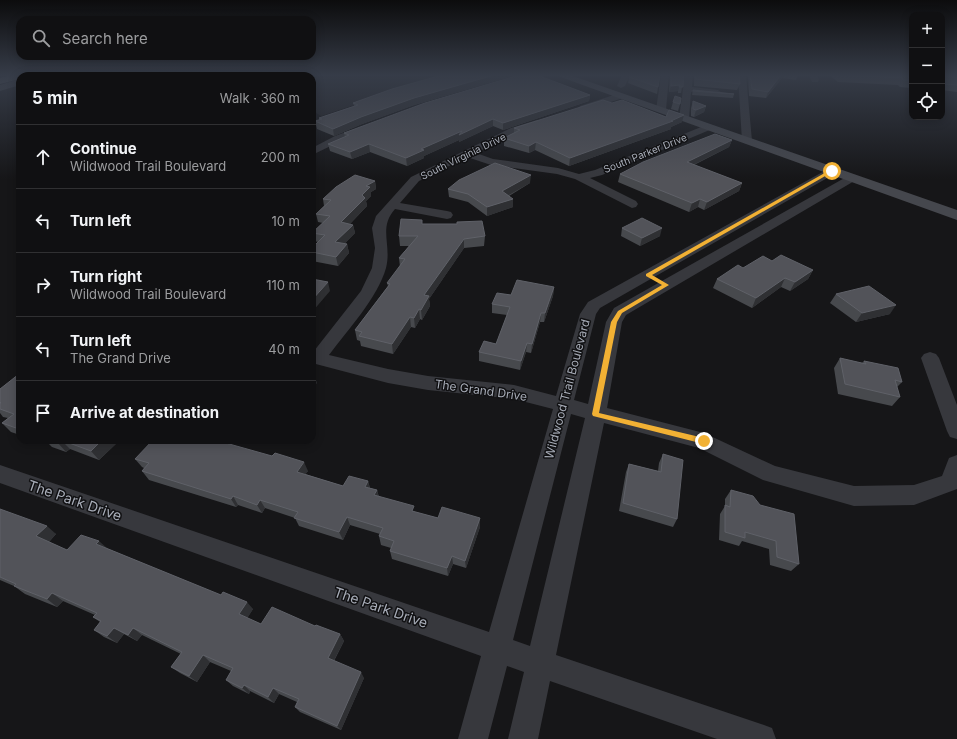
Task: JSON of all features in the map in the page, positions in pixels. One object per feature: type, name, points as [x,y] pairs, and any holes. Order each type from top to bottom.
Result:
[{"type":"main road","points":[[661,110],[957,215]]},
{"type":"street","points":[[684,118],[685,109]]},
{"type":"street","points":[[740,109],[747,141]]},
{"type":"street","name":"South Virginia Drive","points":[[316,357],[368,292],[379,268],[382,248],[379,228],[382,216],[415,179],[514,130],[552,118]]},
{"type":"street","points":[[316,150],[339,138],[374,124]]},
{"type":"street","name":"South Parker Drive","points":[[579,177],[598,172],[709,127]]},
{"type":"street","points":[[466,153],[491,162],[558,171],[579,177],[632,204]]},
{"type":"street","name":"Wildwood Trail Boulevard","points":[[473,739],[562,405],[588,314],[594,306],[832,171]]},
{"type":"street","points":[[523,739],[596,414],[614,322],[620,312],[852,178]]},
{"type":"street","points":[[391,205],[447,215]]},
{"type":"street","points":[[750,217],[770,226]]},
{"type":"street","points":[[648,275],[666,285]]},
{"type":"street","name":"The Grand Drive","points":[[316,358],[388,376],[428,383],[514,392],[704,441],[771,474],[854,496],[914,495],[951,482],[957,464]]},
{"type":"street","points":[[930,358],[957,431]]},
{"type":"street","name":"The Park Drive","points":[[0,474],[761,739]]},
{"type":"shaded area","points":[[316,109],[341,109],[321,116],[316,113]]},
{"type":"building","points":[[345,109],[382,109],[333,129],[316,121],[322,119],[319,118]]},
{"type":"building","points":[[407,109],[545,109],[503,123],[493,119],[459,135],[462,131],[421,149],[424,150],[406,158],[369,144],[350,152],[328,144],[349,135],[344,133]]},
{"type":"building","points":[[573,109],[647,109],[666,117],[669,110],[684,115],[671,121],[673,121],[570,158],[536,142],[529,146],[504,138],[520,130],[514,128]]},
{"type":"building","points":[[715,134],[732,140],[687,162],[742,183],[707,202],[700,199],[692,203],[620,174],[643,162]]},
{"type":"building","points":[[495,163],[531,175],[502,191],[513,199],[487,207],[468,194],[448,189],[459,180]]},
{"type":"building","points":[[355,175],[375,181],[366,186],[370,187],[362,195],[365,198],[341,222],[353,225],[335,242],[347,244],[336,257],[316,253],[316,244],[325,235],[316,234],[316,229],[330,216],[316,214],[331,200],[323,199],[336,187]]},
{"type":"building","points":[[642,218],[662,228],[642,238],[622,228]]},
{"type":"building","points":[[401,219],[422,220],[422,224],[457,224],[457,222],[482,221],[485,236],[464,239],[424,295],[429,296],[421,310],[419,309],[414,318],[410,317],[392,344],[359,336],[362,332],[355,330],[390,284],[387,283],[405,259],[399,258],[418,236],[399,236]]},
{"type":"building","points":[[781,255],[813,270],[795,282],[785,278],[756,298],[717,279],[738,265],[743,268],[763,256],[772,261]]},
{"type":"building","points":[[316,280],[328,282],[316,296]]},
{"type":"building","points":[[517,280],[554,287],[545,313],[541,313],[532,344],[527,343],[521,361],[479,352],[484,341],[496,344],[510,307],[492,304],[497,293],[511,295]]},
{"type":"building","points":[[869,286],[896,305],[862,313],[836,294]]},
{"type":"building","points":[[840,358],[866,364],[864,361],[898,368],[902,382],[895,380],[900,397],[845,384]]},
{"type":"building","points":[[16,376],[16,428],[2,423],[14,414],[0,409],[0,389]]},
{"type":"building","points":[[72,444],[98,444],[91,451]]},
{"type":"building","points":[[149,444],[229,444],[272,456],[275,453],[304,462],[297,472],[343,486],[349,476],[368,481],[365,487],[377,490],[374,495],[414,506],[412,511],[438,518],[442,507],[480,518],[465,561],[452,556],[447,568],[390,551],[394,541],[379,536],[383,528],[347,517],[339,532],[294,518],[298,512],[260,500],[257,505],[233,496],[231,499],[142,471],[149,463],[135,459]]},
{"type":"building","points":[[663,454],[683,460],[677,519],[623,503],[629,464],[661,472]]},
{"type":"building","points":[[731,490],[753,496],[760,505],[794,514],[799,564],[777,557],[776,541],[745,532],[745,538],[725,532],[725,505],[730,507]]},
{"type":"building","points":[[0,509],[47,526],[36,536],[67,550],[81,535],[99,541],[96,544],[221,595],[223,592],[247,602],[239,614],[261,624],[272,607],[315,626],[316,625],[340,634],[328,658],[361,672],[337,726],[295,707],[299,699],[273,688],[268,697],[244,685],[242,688],[226,680],[233,668],[203,655],[189,676],[171,667],[182,652],[133,628],[128,635],[114,628],[107,636],[94,630],[101,621],[93,617],[97,613],[52,593],[47,599],[14,586],[16,584],[0,577]]},
{"type":"route","points":[[704,441],[596,414],[614,322],[620,312],[666,285],[648,275],[832,171]]}]
